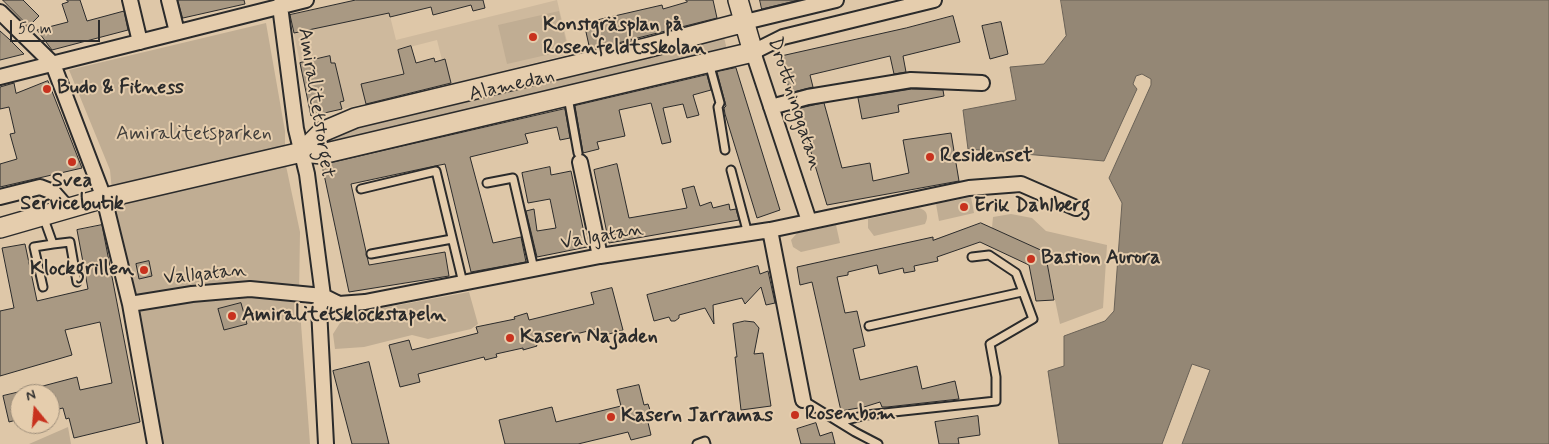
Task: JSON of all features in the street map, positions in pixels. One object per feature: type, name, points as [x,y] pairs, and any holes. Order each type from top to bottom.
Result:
[{"type":"street","points":[[130,0],[144,41]]},
{"type":"street","points":[[169,0],[173,33]]},
{"type":"street","points":[[281,3],[306,0]]},
{"type":"street","name":"Drottninggatan","points":[[738,0],[753,52],[809,221]]},
{"type":"street","name":"Alamedan","points":[[302,152],[322,132],[355,118],[836,0]]},
{"type":"street","name":"Alamedan","points":[[0,228],[104,198],[214,172],[302,152],[322,154],[709,63],[753,52],[783,37],[934,0]]},
{"type":"street","name":"Amiralitetstorget","points":[[0,76],[144,41],[281,3],[296,130],[307,174],[323,296],[319,309],[326,444]]},
{"type":"street","points":[[0,12],[53,64],[104,198],[130,304],[155,444]]},
{"type":"street","points":[[772,107],[808,97],[911,80],[982,83]]},
{"type":"street","points":[[579,158],[600,256]]},
{"type":"street","name":"Vallgatan","points":[[130,304],[192,294],[250,289],[323,296],[339,304],[365,302],[600,256],[770,230],[969,188],[1021,184],[1076,208]]},
{"type":"street","points":[[0,197],[40,187],[53,192],[68,208]]},
{"type":"street","points":[[770,230],[803,400]]},
{"type":"lane","points":[[709,63],[720,103],[718,107],[725,150]]},
{"type":"lane","points":[[568,96],[579,158]]},
{"type":"lane","points":[[730,170],[748,234]]},
{"type":"lane","points":[[361,189],[436,171],[463,283]]},
{"type":"lane","points":[[487,182],[513,178],[534,269]]},
{"type":"lane","points":[[43,216],[53,244]]},
{"type":"lane","points":[[371,254],[452,239]]},
{"type":"lane","points":[[43,287],[34,247],[53,244],[70,242],[77,282]]},
{"type":"lane","points":[[839,422],[866,415],[996,401],[996,377],[990,344],[1032,319],[1016,273],[989,255],[972,257]]},
{"type":"lane","points":[[869,326],[1022,292]]},
{"type":"lane","points":[[803,400],[878,444]]},
{"type":"lane","points":[[697,444],[705,441],[706,444]]},
{"type":"shaded area","points":[[356,0],[386,0],[396,40],[557,0],[570,54],[451,84],[445,60],[442,60],[437,40],[398,50],[408,94],[311,116],[290,15]]},
{"type":"shaded area","points":[[1061,0],[1549,0],[1549,444],[1182,444],[1210,370],[1192,364],[1162,444],[1059,444],[1048,371],[1064,366],[1064,336],[1105,321],[1114,311],[1122,203],[1109,178],[1151,85],[1151,79],[1142,74],[1136,76],[1133,84],[1137,89],[1104,161],[968,149],[963,110],[1016,100],[1010,67],[1044,64],[1066,36]]},
{"type":"green space","name":"Konstgräsplan på Rosenfeldtsskolan","points":[[559,11],[568,50],[507,64],[498,25]]},
{"type":"green space","name":"Amiralitetsparken","points":[[266,23],[285,131],[285,161],[300,232],[299,297],[310,444],[162,444],[138,311],[113,202],[110,170],[69,70]]},
{"type":"green space","points":[[723,33],[728,54],[328,146],[325,135]]},
{"type":"green space","points":[[971,197],[974,213],[939,221],[936,204]]},
{"type":"green space","points":[[919,208],[924,210],[926,214],[925,224],[874,236],[868,228],[868,219]]},
{"type":"green space","points":[[1011,214],[1032,218],[1046,231],[1107,245],[1103,308],[1060,324],[1045,252],[992,228],[993,217]]},
{"type":"green space","points":[[836,225],[840,243],[801,252],[793,247],[791,240],[797,233]]},
{"type":"green space","points":[[469,292],[478,324],[471,329],[428,339],[412,335],[364,347],[335,349],[333,334],[345,315]]},
{"type":"green space","points":[[68,427],[71,444],[29,444],[52,434],[60,434],[60,430]]},
{"type":"building","points":[[3,0],[23,0],[39,16],[29,26]]},
{"type":"building","points":[[67,0],[80,0],[87,21],[124,11],[128,30],[52,50],[37,30],[68,22],[62,4],[68,2]]},
{"type":"building","points":[[178,0],[244,0],[245,4],[183,18]]},
{"type":"building","points":[[356,0],[483,0],[485,8],[473,11],[471,5],[433,15],[431,7],[390,17],[389,13],[294,33],[290,15]]},
{"type":"building","points":[[686,0],[713,0],[717,18],[590,50],[584,23],[662,5],[663,9],[687,2]]},
{"type":"building","points":[[760,0],[799,0],[762,9]]},
{"type":"building","points":[[953,16],[960,42],[903,56],[906,72],[894,74],[890,56],[810,75],[813,87],[790,93],[781,56]]},
{"type":"building","points":[[1001,22],[1008,54],[990,59],[982,26]]},
{"type":"building","points":[[0,31],[9,39],[24,54],[0,60]]},
{"type":"building","points":[[411,46],[416,63],[434,58],[435,62],[445,59],[451,83],[366,104],[361,84],[404,74],[398,50]]},
{"type":"building","points":[[330,56],[331,63],[335,63],[344,101],[340,102],[342,109],[311,116],[300,63]]},
{"type":"building","points":[[736,68],[780,210],[757,218],[725,114],[724,108],[726,106],[717,72]]},
{"type":"building","points":[[707,75],[711,90],[693,95],[699,115],[687,118],[683,104],[663,108],[671,142],[662,144],[651,103],[619,110],[625,136],[597,142],[599,149],[583,153],[575,106]]},
{"type":"building","points":[[48,81],[82,168],[0,187],[0,164],[17,159],[10,134],[15,133],[9,107],[0,109],[0,87],[14,83],[16,93]]},
{"type":"building","points":[[912,89],[943,90],[944,96],[898,105],[899,112],[862,119],[858,98]]},
{"type":"building","points":[[824,103],[842,168],[870,163],[873,181],[909,173],[903,140],[951,133],[959,181],[827,205],[798,109]]},
{"type":"building","points":[[565,109],[570,138],[560,140],[557,127],[525,134],[528,143],[470,157],[493,243],[521,237],[526,262],[471,272],[445,164],[351,184],[369,265],[445,252],[449,276],[349,292],[322,165]]},
{"type":"building","points":[[617,164],[629,218],[687,208],[682,189],[694,186],[700,206],[711,202],[713,208],[729,204],[730,210],[736,209],[739,220],[609,243],[594,170]]},
{"type":"building","points":[[550,167],[551,175],[571,171],[587,247],[537,257],[526,211],[534,209],[537,231],[556,228],[550,199],[528,203],[522,173]]},
{"type":"building","points":[[981,223],[1045,252],[1054,300],[1036,301],[1029,265],[980,242],[937,257],[938,261],[914,266],[915,271],[904,273],[903,268],[879,274],[877,265],[848,272],[848,275],[837,277],[845,313],[857,311],[865,346],[853,349],[860,380],[917,366],[922,389],[955,381],[959,399],[887,407],[882,407],[880,402],[841,411],[812,282],[800,285],[797,267],[933,237],[933,240]]},
{"type":"building","points":[[102,225],[140,422],[74,438],[69,418],[66,419],[63,408],[60,409],[60,384],[50,384],[77,377],[80,390],[112,383],[100,322],[65,330],[72,355],[0,376],[0,311],[14,308],[2,248],[25,244],[37,301],[88,289],[77,230]]},
{"type":"building","name":"Klockgrillen","points":[[149,261],[152,276],[139,279],[136,264]]},
{"type":"building","points":[[758,266],[760,274],[768,271],[775,303],[766,305],[761,287],[745,304],[742,298],[713,305],[714,324],[705,308],[679,315],[679,318],[675,321],[671,321],[669,317],[654,321],[647,295]]},
{"type":"building","name":"Kasern Najaden","points":[[612,288],[623,330],[602,336],[600,328],[536,344],[537,346],[523,350],[523,348],[496,354],[497,357],[485,360],[484,357],[418,374],[420,382],[400,387],[389,345],[409,340],[412,350],[478,333],[476,327],[515,319],[514,317],[527,313],[529,320],[594,304],[591,293]]},
{"type":"building","name":"Amiralitetsklockstapeln","points":[[241,303],[247,324],[224,330],[218,309]]},
{"type":"building","points":[[745,321],[754,322],[759,328],[754,354],[763,353],[771,406],[741,410],[733,324]]},
{"type":"building","points":[[369,362],[389,444],[352,444],[333,371]]},
{"type":"building","name":"Kasern Jarramas","points":[[639,385],[644,405],[648,404],[651,413],[646,414],[651,435],[631,440],[628,432],[578,444],[505,444],[499,420],[552,407],[556,422],[621,406],[617,390]]},
{"type":"building","points":[[10,394],[9,422],[3,396]]},
{"type":"building","points":[[978,416],[980,435],[958,438],[959,444],[939,444],[935,422]]},
{"type":"building","points":[[816,423],[820,436],[832,432],[835,444],[801,444],[797,429]]},
{"type":"place","name":"Konstgräsplan på Rosenfeldtsskolan","points":[[533,37]]},
{"type":"place","name":"Budo & Fitness","points":[[47,89]]},
{"type":"place","name":"Residenset","points":[[930,157]]},
{"type":"place","name":"Svea Servicebutik","points":[[72,162]]},
{"type":"place","name":"Erik Dahlberg","points":[[964,207]]},
{"type":"place","name":"Bastion Aurora","points":[[1031,259]]},
{"type":"place","name":"Klockgrillen","points":[[144,270]]},
{"type":"place","name":"Amiralitetsklockstapeln","points":[[232,316]]},
{"type":"place","name":"Kasern Najaden","points":[[510,338]]},
{"type":"place","name":"Rosenbom","points":[[795,415]]},
{"type":"place","name":"Kasern Jarramas","points":[[611,417]]}]
